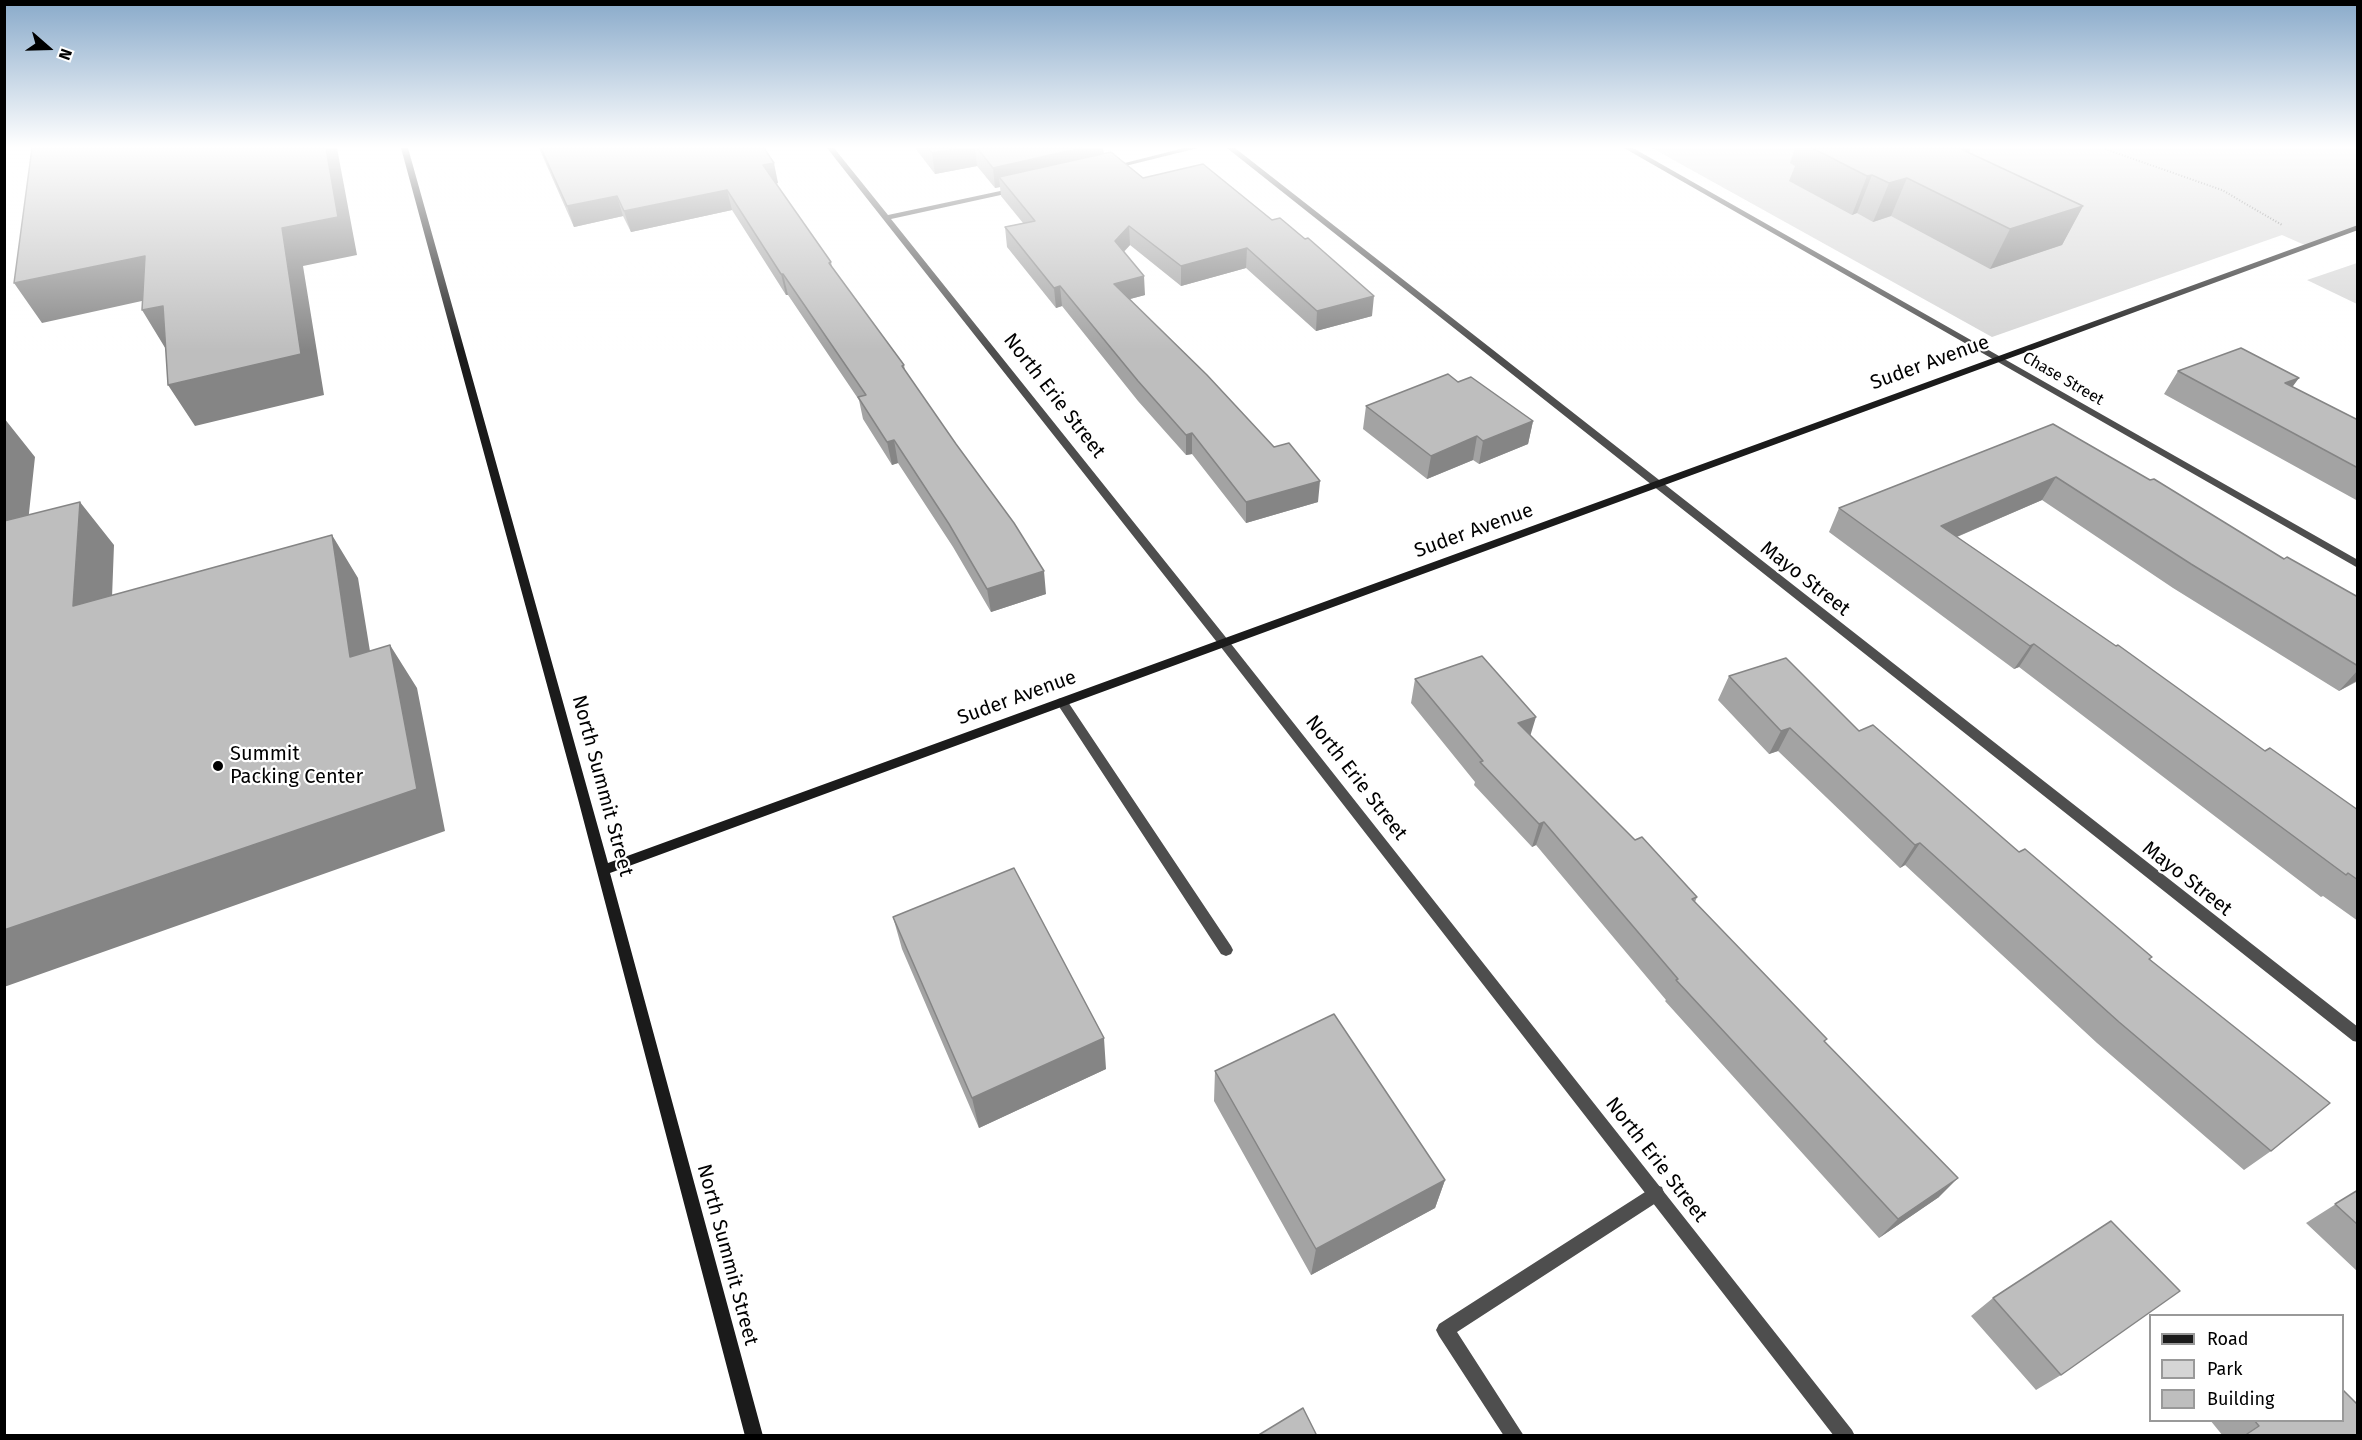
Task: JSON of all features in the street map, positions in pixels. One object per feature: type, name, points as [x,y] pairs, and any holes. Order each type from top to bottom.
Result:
[{"type":"street","name":"North Summit Street","points":[[423,215],[603,870],[754,1436]]},
{"type":"street","name":"North Erie Street","points":[[884,215],[1224,643],[1846,1436]]},
{"type":"street","points":[[886,218],[899,215]]},
{"type":"street","name":"Mayo Street","points":[[1315,215],[2358,1036]]},
{"type":"street","name":"Chase Street","points":[[1745,215],[2358,565]]},
{"type":"street","name":"Suder Avenue","points":[[603,870],[2358,227]]},
{"type":"street","points":[[1062,702],[1226,950]]},
{"type":"street","points":[[1515,1436],[1445,1330],[1656,1194]]},
{"type":"path","points":[[2266,215],[2288,228]]},
{"type":"green space","points":[[1773,215],[2357,215],[2357,227],[2307,246],[2282,235],[1992,337]]},
{"type":"green space","points":[[2357,263],[2357,304],[2307,280]]},
{"type":"building","points":[[23,215],[338,215],[338,217],[282,228],[301,354],[168,385],[163,306],[142,310],[145,256],[14,283]]},
{"type":"building","points":[[743,215],[798,215],[831,262],[829,263],[904,365],[902,366],[956,444],[1014,523],[1044,571],[987,589],[949,524],[894,440],[887,442],[858,397],[866,395],[781,274]]},
{"type":"building","points":[[1030,215],[1266,215],[1272,220],[1280,218],[1305,239],[1308,238],[1374,296],[1317,311],[1247,248],[1181,266],[1129,226],[1115,241],[1144,276],[1114,284],[1207,375],[1274,447],[1289,443],[1320,481],[1246,502],[1192,433],[1186,435],[1060,286],[1054,288],[1005,227],[1035,221]]},
{"type":"building","points":[[1982,215],[2054,215],[2010,229]]},
{"type":"building","points":[[2241,348],[2299,378],[2285,383],[2358,420],[2358,468],[2178,371]]},
{"type":"building","points":[[1448,374],[1458,382],[1471,377],[1533,421],[1483,441],[1477,436],[1431,456],[1366,406]]},
{"type":"building","points":[[2053,424],[2150,480],[2154,479],[2284,559],[2287,557],[2358,597],[2358,666],[2191,564],[2056,477],[1941,526],[2116,646],[2118,645],[2265,751],[2270,748],[2358,810],[2358,880],[2348,873],[2346,875],[2034,644],[2030,646],[1839,508]]},
{"type":"building","name":"Summit Packing Center","points":[[80,502],[73,606],[332,535],[350,657],[390,645],[417,789],[4,930],[4,521]]},
{"type":"building","points":[[1482,656],[1536,717],[1518,723],[1635,840],[1642,837],[1697,897],[1692,899],[1827,1039],[1824,1041],[1958,1178],[1898,1219],[1676,980],[1678,979],[1544,822],[1539,824],[1480,762],[1483,761],[1415,679]]},
{"type":"building","points":[[1786,658],[1859,731],[1873,725],[2019,852],[2025,849],[2152,957],[2149,959],[2330,1103],[2271,1151],[2119,1022],[1920,843],[1915,845],[1790,728],[1781,731],[1729,676]]},
{"type":"building","points":[[1014,868],[1104,1038],[972,1098],[893,917]]},
{"type":"building","points":[[1334,1014],[1445,1180],[1316,1249],[1215,1071]]},
{"type":"building","points":[[2358,1190],[2358,1225],[2335,1204]]},
{"type":"building","points":[[2111,1221],[2180,1291],[2061,1375],[1993,1298]]},
{"type":"building","points":[[2344,1391],[2358,1405],[2358,1434],[2356,1436],[2244,1436],[2259,1426],[2256,1422],[2344,1422]]},
{"type":"building","points":[[1303,1408],[1317,1436],[1257,1436]]},
{"type":"place","name":"Summit Packing Center","points":[[218,766]]}]
